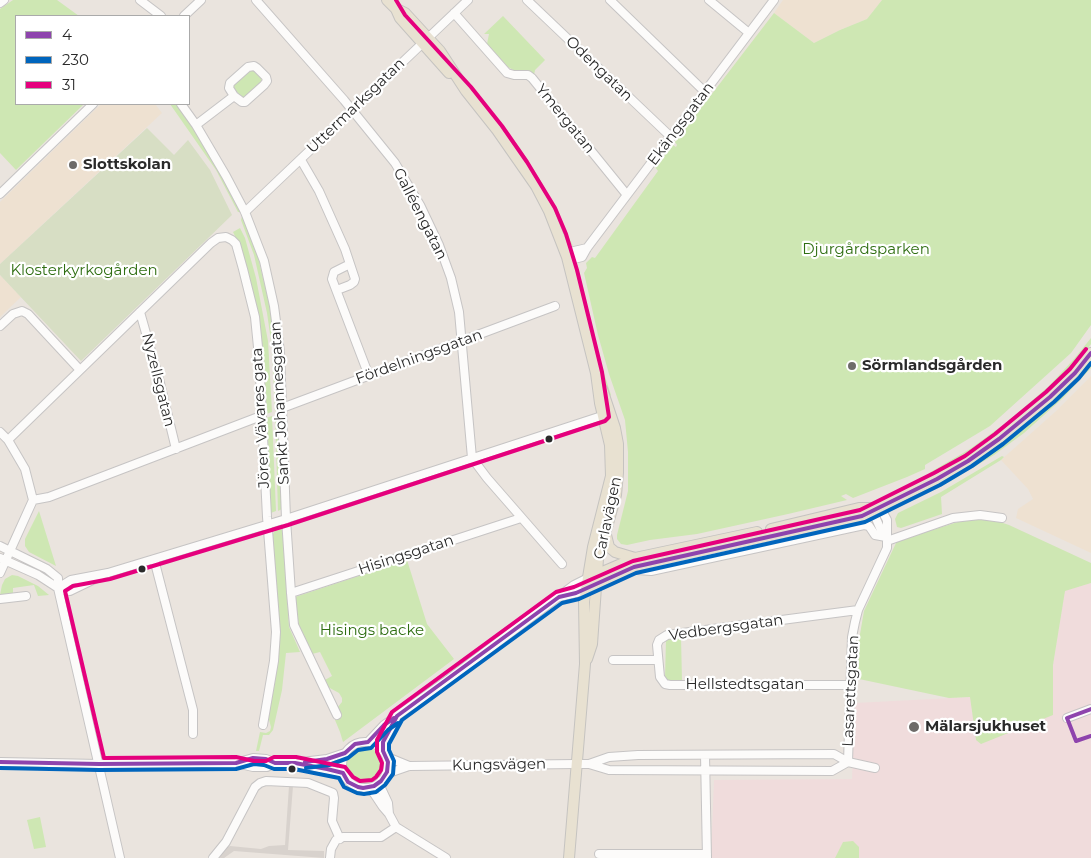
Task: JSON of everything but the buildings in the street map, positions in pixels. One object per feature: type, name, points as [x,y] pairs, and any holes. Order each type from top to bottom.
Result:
[{"type":"main road","name":"Carlavägen","points":[[388,0],[405,13],[425,40],[440,51],[466,91],[517,158],[536,186],[549,211],[567,257],[607,414],[618,444],[616,495],[592,581]]},
{"type":"main road","points":[[592,581],[635,562],[860,508],[875,508],[968,461],[999,439],[1050,397],[1075,373],[1091,353]]},
{"type":"main road","name":"Carlavägen","points":[[569,858],[585,664],[592,644],[593,547],[608,496],[611,476],[607,414]]},
{"type":"main road","points":[[606,529],[609,547],[614,552],[635,562]]},
{"type":"street","points":[[0,3],[4,0]]},
{"type":"street","points":[[140,0],[159,15]]},
{"type":"street","points":[[185,15],[201,0]]},
{"type":"street","name":"Galléengatan","points":[[256,0],[352,110],[395,163],[420,205],[439,245],[451,278],[459,312],[472,458]]},
{"type":"street","name":"Uttermarksgatan","points":[[245,212],[468,0]]},
{"type":"street","name":"Odengatan","points":[[527,0],[671,137]]},
{"type":"street","points":[[610,0],[705,92]]},
{"type":"street","points":[[709,0],[749,34]]},
{"type":"street","name":"Ekängsgatan","points":[[567,257],[574,251],[587,248],[774,0]]},
{"type":"street","name":"Ymergatan","points":[[454,13],[507,73],[514,76],[528,75],[532,78],[627,195]]},
{"type":"street","points":[[254,66],[258,68],[266,77],[264,86],[245,102],[234,96],[229,88],[230,83],[248,67],[254,66]]},
{"type":"street","points":[[196,125],[234,96]]},
{"type":"street","points":[[0,194],[92,105]]},
{"type":"street","name":"Sankt Johannesgatan","points":[[182,105],[196,125],[245,212],[264,262],[274,306],[280,352],[286,520],[291,593],[297,632],[337,715]]},
{"type":"street","points":[[301,160],[319,191],[345,249],[355,279],[354,282],[337,290]]},
{"type":"street","name":"Jören Vävares gata","points":[[140,312],[218,238],[226,237],[236,244],[255,317],[259,357],[267,524],[276,632],[274,661],[263,725]]},
{"type":"street","points":[[350,264],[334,272],[332,275],[369,376]]},
{"type":"street","name":"Fördelningsgatan","points":[[282,408],[555,306]]},
{"type":"street","points":[[0,326],[18,311],[28,314],[80,370]]},
{"type":"street","points":[[8,440],[140,312]]},
{"type":"street","name":"Nyzellsgatan","points":[[140,312],[176,449]]},
{"type":"street","points":[[58,588],[70,580],[108,573],[267,524],[286,520],[607,414]]},
{"type":"street","points":[[33,500],[49,497],[261,416]]},
{"type":"street","points":[[0,432],[8,440],[25,469],[33,500],[10,551],[3,560],[0,573]]},
{"type":"street","points":[[472,458],[487,478],[562,564]]},
{"type":"street","points":[[875,508],[874,514],[887,539]]},
{"type":"street","points":[[635,562],[638,570],[651,571],[864,525],[869,526],[877,536],[887,539],[953,518],[980,515],[1002,518]]},
{"type":"street","name":"Hisingsgatan","points":[[291,593],[522,518]]},
{"type":"street","name":"Lasarettsgatan","points":[[848,762],[852,638],[858,610],[884,557],[887,539]]},
{"type":"street","points":[[0,546],[53,573],[58,578],[58,588],[120,858]]},
{"type":"street","points":[[154,559],[193,710],[194,734]]},
{"type":"street","points":[[3,560],[38,575],[58,588]]},
{"type":"street","points":[[368,742],[384,725],[560,597],[576,593],[592,581]]},
{"type":"street","points":[[0,599],[26,596]]},
{"type":"street","name":"Vedbergsgatan","points":[[613,660],[658,660],[659,640],[667,635],[858,610]]},
{"type":"street","name":"Hellstedtsgatan","points":[[658,660],[662,681],[670,685],[851,685]]},
{"type":"street","points":[[1067,718],[1091,709]]},
{"type":"street","points":[[389,814],[388,803],[382,788],[388,766],[383,742],[397,716]]},
{"type":"street","points":[[0,762],[99,764],[236,763],[253,758],[266,759],[275,763],[295,763],[327,759],[345,752],[356,744],[368,742],[378,746],[385,754]]},
{"type":"street","points":[[345,752],[342,764],[343,773],[353,785],[373,792],[396,827],[446,858]]},
{"type":"street","name":"Kungsvägen","points":[[385,754],[409,766]]},
{"type":"street","points":[[599,854],[707,856],[705,754]]},
{"type":"street","name":"Kungsvägen","points":[[589,764],[609,757],[705,754],[834,754],[848,762],[875,768]]},
{"type":"street","points":[[609,757],[609,770]]},
{"type":"street","name":"Kungsvägen","points":[[384,778],[409,766],[589,764],[609,770],[832,771],[848,762]]},
{"type":"street","points":[[295,763],[343,773]]},
{"type":"street","points":[[364,788],[374,786],[384,778]]},
{"type":"street","points":[[213,858],[226,842],[256,787],[264,782],[308,783],[332,793],[334,798],[332,822],[340,838]]},
{"type":"street","points":[[330,858],[333,844],[340,838],[381,837],[396,827]]},
{"type":"shaded area","points":[[783,0],[882,0],[867,19],[814,43],[774,13]]},
{"type":"shaded area","name":"Slottskolan","points":[[100,105],[156,105],[162,113],[0,264],[0,202]]},
{"type":"shaded area","points":[[0,275],[21,297],[0,317]]},
{"type":"shaded area","points":[[1091,376],[1091,553],[1016,518],[1018,509],[1033,499],[1028,489],[1001,460],[1055,412]]},
{"type":"shaded area","name":"Mälarsjukhuset","points":[[1091,583],[1091,858],[711,858],[714,780],[852,779],[855,703],[971,697],[976,740],[1053,682],[1053,665],[1065,590]]},
{"type":"shaded area","points":[[289,786],[293,786],[288,850],[324,851],[324,858],[234,851],[224,858],[220,858],[221,852],[230,846],[261,849],[269,846],[285,845]]},
{"type":"green space","points":[[13,0],[57,0],[78,15],[15,15],[15,105],[83,105],[16,170],[0,153],[0,9]]},
{"type":"green space","name":"Djurgårdsparken","points":[[882,0],[1091,0],[1091,325],[1071,353],[990,426],[925,465],[925,469],[853,498],[846,494],[841,496],[847,500],[697,534],[627,545],[621,544],[617,539],[617,535],[628,491],[628,452],[625,420],[598,335],[584,273],[587,268],[586,263],[592,257],[595,258],[658,171],[655,167],[673,145],[676,147],[675,142],[774,13],[814,43],[867,19]]},
{"type":"green space","points":[[503,16],[545,60],[535,70],[534,75],[530,71],[515,71],[508,67],[487,44],[489,34],[484,34]]},
{"type":"green space","points":[[251,70],[255,71],[261,78],[262,84],[246,98],[242,98],[233,87],[234,83]]},
{"type":"green space","points":[[464,79],[520,148],[542,183],[573,246],[568,242],[554,210]]},
{"type":"green space","points":[[171,105],[179,105],[196,130],[241,212],[238,212],[216,170]]},
{"type":"green space","name":"Klosterkyrkogården","points":[[147,128],[174,155],[188,140],[210,170],[232,215],[81,361],[0,275],[0,264]]},
{"type":"green space","points":[[242,216],[256,249],[271,312],[278,397],[278,410],[275,411],[272,348],[267,313],[254,255],[241,220]]},
{"type":"green space","points":[[240,228],[245,238],[256,278],[268,341],[272,412],[266,414],[264,414],[255,302],[239,244],[233,232]]},
{"type":"green space","points":[[579,286],[585,296],[602,367],[611,395],[609,397],[599,372]]},
{"type":"green space","points":[[1091,338],[1091,344],[1086,351],[1051,389],[1004,429],[943,470],[929,473],[970,449],[1007,422],[1049,386]]},
{"type":"green space","points":[[1091,363],[1091,368],[1063,398],[1024,433],[994,455],[942,486],[955,475],[1023,429],[1065,391]]},
{"type":"green space","points":[[278,413],[282,509],[278,511],[275,415]]},
{"type":"green space","points":[[272,416],[276,511],[268,514],[266,418]]},
{"type":"green space","points":[[1002,456],[1004,457],[1001,460],[941,497],[942,514],[901,528],[897,527],[895,519],[898,513],[941,492]]},
{"type":"green space","points":[[39,511],[56,566],[29,552],[25,546],[25,539]]},
{"type":"green space","points":[[964,520],[997,521],[1009,525],[1091,563],[1091,583],[1065,591],[1053,665],[1053,715],[981,744],[976,740],[970,697],[949,698],[859,679],[857,671],[859,640],[864,611],[896,543]]},
{"type":"green space","points":[[283,529],[289,627],[300,652],[286,653],[282,690],[273,730],[269,735],[263,735],[259,751],[256,751],[260,732],[266,733],[270,731],[271,727],[268,716],[275,683],[278,631],[273,534],[275,531]]},
{"type":"green space","name":"Hisings backe","points":[[407,560],[427,624],[454,659],[343,742],[335,720],[339,718],[337,708],[342,702],[342,698],[339,693],[326,686],[323,681],[332,676],[320,652],[312,654],[299,627],[295,597]]},
{"type":"green space","points":[[12,575],[38,586],[49,595],[38,596],[34,585],[13,588],[13,593],[0,595],[5,579]]},
{"type":"green space","points":[[681,637],[682,681],[670,682],[665,679],[666,639]]},
{"type":"green space","points":[[364,747],[377,753],[383,766],[377,779],[364,785],[351,779],[345,766],[351,753]]},
{"type":"green space","points":[[40,817],[46,847],[34,849],[27,820]]},
{"type":"green space","points":[[853,841],[859,847],[859,858],[835,858],[843,842]]},
{"type":"transit line","name":"31","points":[[396,0],[405,15],[471,87],[502,126],[555,208],[566,234],[577,270],[602,372],[609,417],[605,421],[288,525],[110,579],[73,586],[65,591],[104,758],[236,757],[254,761],[266,761],[274,757],[296,757],[345,767],[353,777],[360,781],[372,780],[381,770],[382,763],[377,752],[377,740],[392,712],[556,592],[574,587],[633,561],[860,510],[965,456],[1046,392],[1070,369],[1086,349]]},
{"type":"transit line","name":"4","points":[[0,762],[99,764],[236,763],[253,758],[266,759],[275,763],[295,763],[327,769],[343,773],[348,782],[358,787],[374,786],[381,781],[387,772],[388,762],[383,751],[383,742],[397,716],[559,597],[576,593],[634,567],[862,516],[937,479],[968,461],[999,439],[1050,397],[1075,373],[1091,353]]},
{"type":"transit line","name":"230","points":[[0,768],[99,770],[236,769],[254,764],[274,769],[294,769],[339,778],[344,787],[357,793],[376,792],[385,785],[393,774],[394,761],[389,750],[389,744],[402,720],[562,603],[579,599],[636,573],[865,522],[940,485],[972,466],[1003,444],[1054,402],[1079,378],[1091,363]]},
{"type":"transit line","name":"4","points":[[1091,709],[1067,718],[1076,741],[1091,736]]},
{"type":"transit line","name":"4","points":[[305,762],[327,759],[345,753],[355,744],[368,742],[384,725],[394,718]]},
{"type":"transit line","name":"230","points":[[306,768],[329,765],[348,758],[358,750],[371,748],[388,730],[398,723]]},
{"type":"place","name":"Slottskolan","points":[[73,165]]},
{"type":"place","name":"Sörmlandsgården","points":[[852,366]]},
{"type":"place","name":"Mälarsjukhuset","points":[[914,727]]}]
